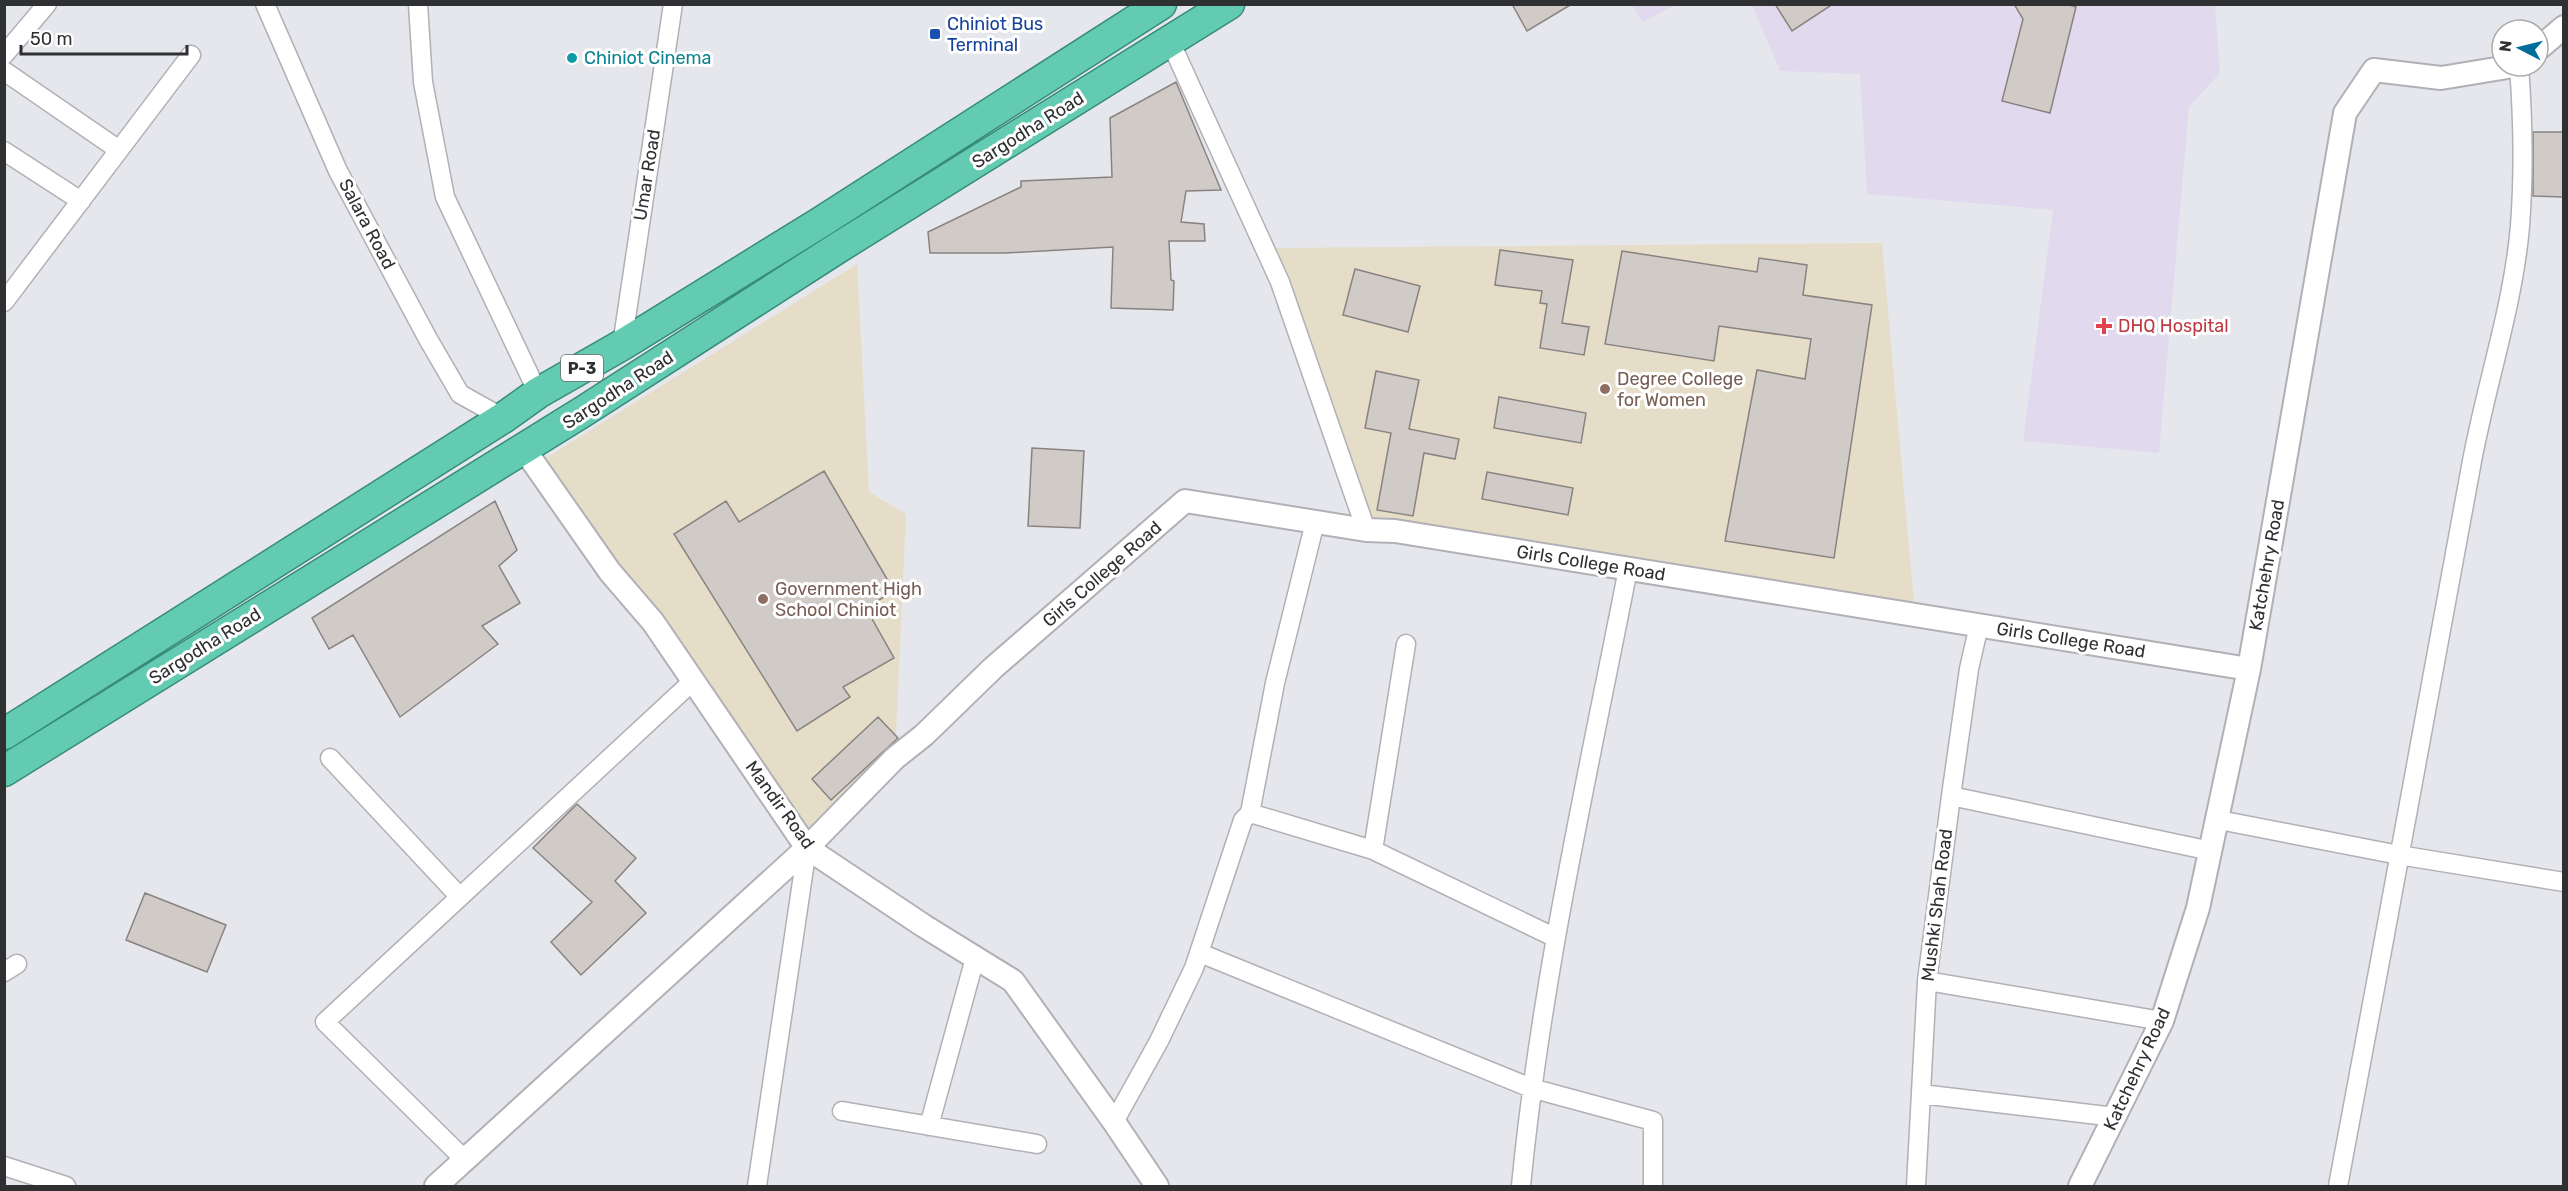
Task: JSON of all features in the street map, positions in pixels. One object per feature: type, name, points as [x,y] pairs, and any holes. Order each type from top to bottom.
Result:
[{"type":"highway","name":"Sargodha Road","points":[[4,734],[503,418],[538,393],[622,345],[821,222],[1161,4]]},
{"type":"highway","name":"Sargodha Road","points":[[4,771],[524,449],[836,249],[1229,4]]},
{"type":"highway","points":[[1023,93],[1040,123]]},
{"type":"highway","points":[[821,222],[836,249]]},
{"type":"highway","points":[[138,651],[156,676]]},
{"type":"street","points":[[4,55],[47,4]]},
{"type":"street","name":"Salara Road","points":[[265,4],[338,171],[428,339],[460,394],[503,418]]},
{"type":"street","points":[[418,4],[423,82],[445,197],[538,393]]},
{"type":"street","name":"Umar Road","points":[[622,345],[673,4]]},
{"type":"street","points":[[2550,39],[2564,27]]},
{"type":"street","points":[[1170,41],[1281,282],[1366,530]]},
{"type":"street","points":[[4,303],[191,55]]},
{"type":"street","name":"Katchehry Road","points":[[2080,1186],[2162,1021],[2198,908],[2249,669],[2345,113],[2374,70],[2441,78],[2490,70]]},
{"type":"street","points":[[4,71],[119,150]]},
{"type":"street","points":[[2338,1186],[2440,646],[2477,433],[2502,331],[2520,228],[2523,122],[2520,78]]},
{"type":"street","points":[[4,151],[81,201]]},
{"type":"street","name":"Mandir Road","points":[[524,449],[610,572],[653,622],[807,848],[1013,981],[1157,1186]]},
{"type":"street","name":"Girls College Road","points":[[807,848],[895,758],[924,735],[993,668],[1185,501],[1366,530],[1395,531],[2249,669]]},
{"type":"street","points":[[1114,1122],[1159,1041],[1200,953],[1243,820],[1250,813],[1275,683],[1315,522]]},
{"type":"street","points":[[1521,1186],[1531,1088],[1556,938],[1628,569]]},
{"type":"street","name":"Mushki Shah Road","points":[[1916,1186],[1927,981],[1951,796],[1979,625]]},
{"type":"street","points":[[1373,850],[1406,644]]},
{"type":"street","points":[[465,1160],[326,1022],[693,681]]},
{"type":"street","points":[[330,758],[459,896]]},
{"type":"street","points":[[1951,796],[2211,851]]},
{"type":"street","points":[[1250,813],[1373,850],[1556,938]]},
{"type":"street","points":[[2218,820],[2399,855],[2564,882]]},
{"type":"street","points":[[436,1186],[807,848]]},
{"type":"street","points":[[757,1186],[807,848]]},
{"type":"street","points":[[1200,953],[1531,1088],[1653,1121],[1656,1186]]},
{"type":"street","points":[[929,1126],[975,958]]},
{"type":"street","points":[[1927,981],[2162,1021]]},
{"type":"street","points":[[1921,1094],[2115,1117]]},
{"type":"street","points":[[842,1111],[1038,1144]]},
{"type":"street","points":[[4,1166],[66,1186]]},
{"type":"shaded area","points":[[1632,5],[1675,5],[1643,22]]},
{"type":"shaded area","name":"DHQ Hospital","points":[[1752,5],[2215,5],[2220,73],[2189,107],[2159,453],[2023,441],[2053,210],[1867,194],[1860,74],[1780,71]]},
{"type":"shaded area","name":"Degree College for Women","points":[[1882,243],[1915,615],[1366,530],[1265,248]]},
{"type":"shaded area","name":"Government High School Chiniot","points":[[857,264],[869,492],[906,514],[895,758],[807,848],[528,469]]},
{"type":"building","points":[[1512,4],[1572,4],[1527,31]]},
{"type":"building","points":[[1775,4],[1833,4],[1792,31]]},
{"type":"building","points":[[2014,4],[2066,4],[2076,7],[2050,113],[2002,101],[2023,19]]},
{"type":"building","points":[[1176,82],[1221,190],[1186,191],[1181,222],[1204,224],[1205,241],[1169,241],[1171,280],[1174,281],[1173,310],[1111,308],[1113,247],[1005,253],[930,253],[928,232],[1021,187],[1021,181],[1112,177],[1110,118]]},
{"type":"building","points":[[2533,132],[2564,132],[2564,197],[2533,196]]},
{"type":"building","points":[[1500,250],[1573,260],[1562,323],[1589,327],[1584,355],[1540,348],[1547,304],[1540,303],[1542,291],[1495,285]]},
{"type":"building","points":[[1622,251],[1757,272],[1759,258],[1807,265],[1803,295],[1872,305],[1834,558],[1725,541],[1757,370],[1805,379],[1811,339],[1719,326],[1714,361],[1605,344]]},
{"type":"building","points":[[1355,269],[1420,286],[1408,332],[1343,315]]},
{"type":"building","points":[[1376,371],[1419,380],[1409,429],[1459,439],[1455,459],[1424,453],[1413,516],[1377,510],[1391,433],[1365,428]]},
{"type":"building","points":[[1499,397],[1586,413],[1581,443],[1494,428]]},
{"type":"building","points":[[1032,448],[1084,451],[1080,528],[1028,526]]},
{"type":"building","points":[[824,471],[894,591],[866,608],[894,658],[843,687],[850,697],[797,731],[674,534],[726,501],[739,522]]},
{"type":"building","points":[[1487,472],[1573,488],[1568,515],[1482,499]]},
{"type":"building","points":[[495,501],[517,550],[499,566],[520,603],[482,626],[498,644],[400,717],[353,635],[329,649],[312,618]]},
{"type":"building","points":[[878,717],[898,738],[831,800],[812,779]]},
{"type":"building","points":[[577,804],[636,858],[615,881],[646,913],[581,975],[551,942],[592,902],[533,848]]},
{"type":"building","points":[[145,893],[226,925],[207,972],[126,940]]},
{"type":"place","name":"Chiniot Bus Terminal","points":[[935,34]]},
{"type":"place","name":"Chiniot Cinema","points":[[572,58]]},
{"type":"place","name":"DHQ Hospital","points":[[2104,326]]},
{"type":"place","name":"Degree College for Women","points":[[1605,389]]},
{"type":"place","name":"Government High School Chiniot","points":[[763,599]]}]
